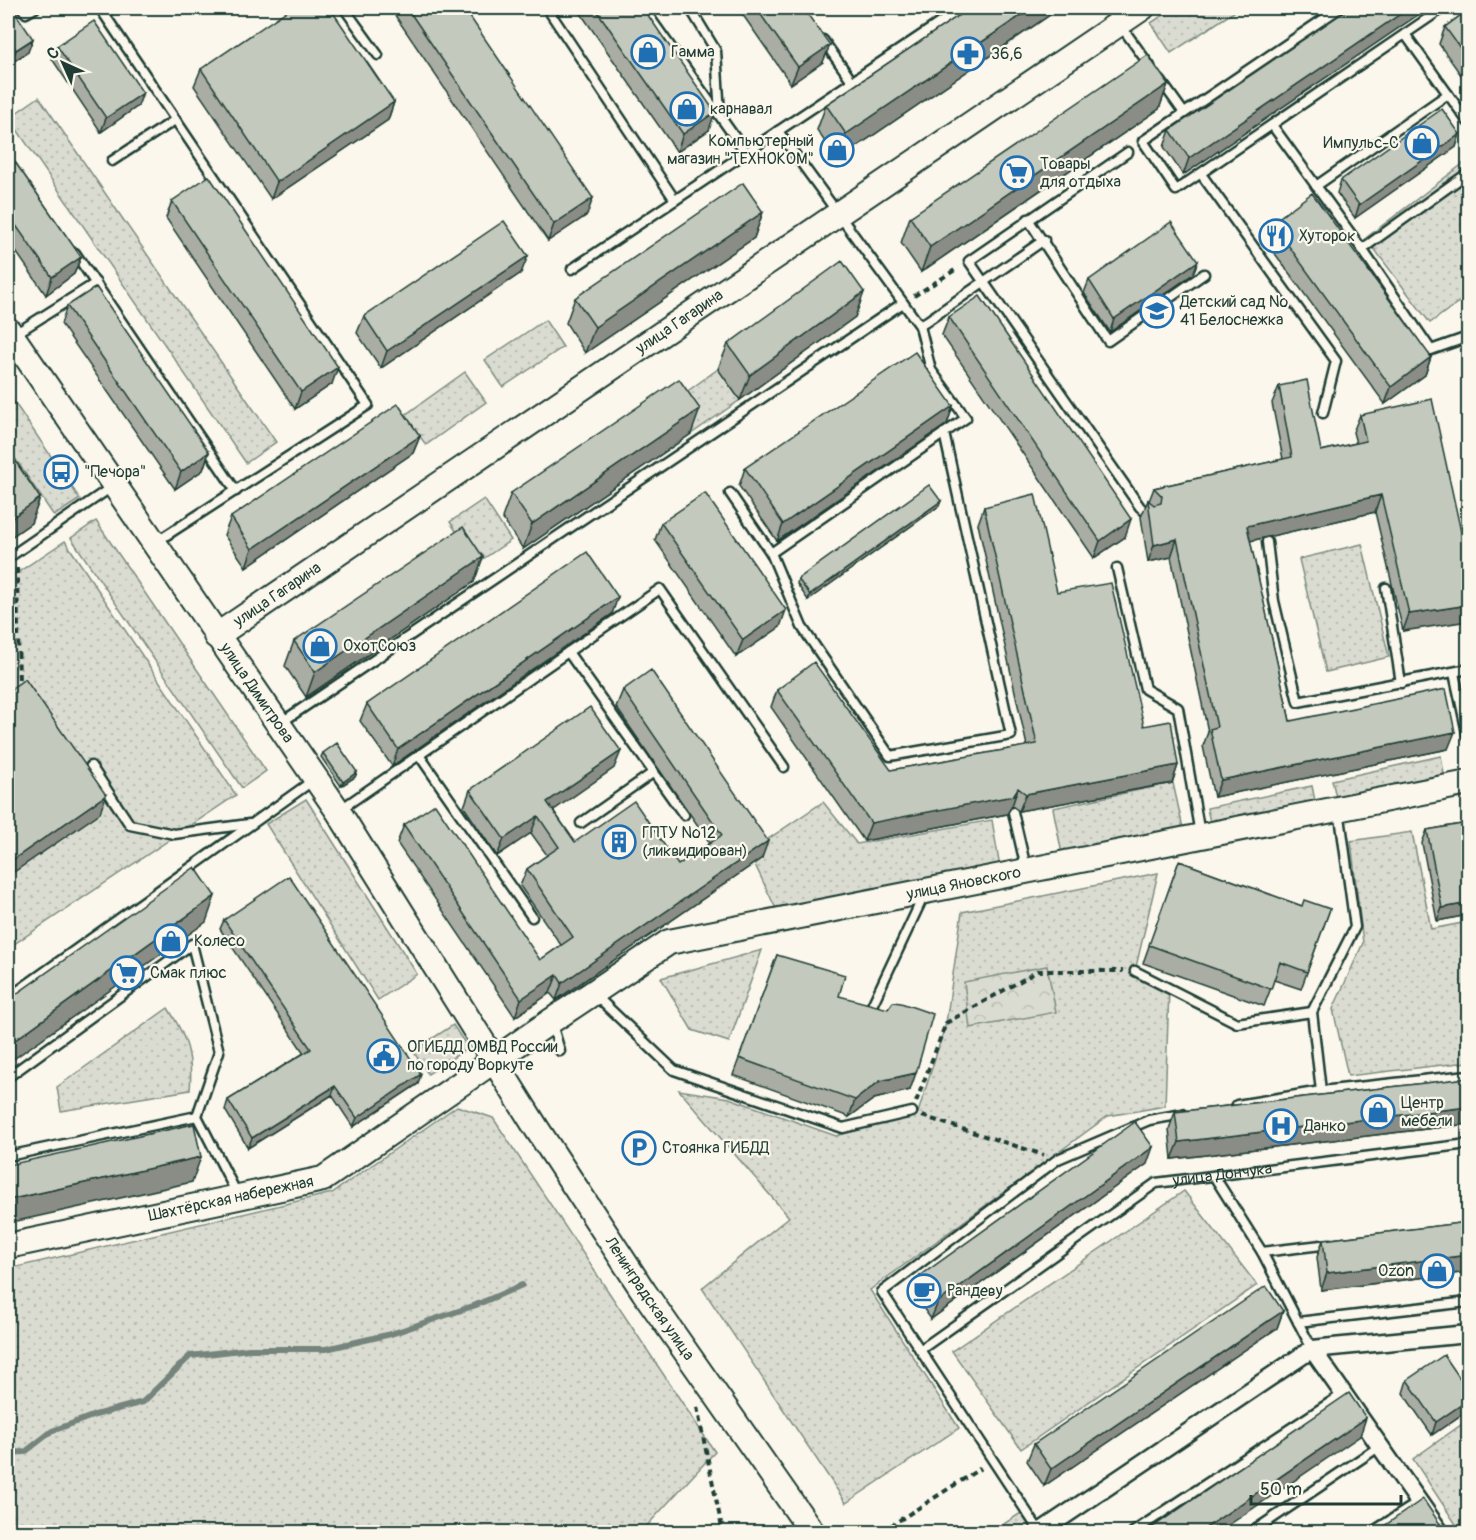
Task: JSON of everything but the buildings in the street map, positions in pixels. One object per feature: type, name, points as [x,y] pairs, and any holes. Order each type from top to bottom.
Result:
[{"type":"street","name":"улица Гагарина","points":[[216,636],[837,215],[1113,16],[1142,8]]},
{"type":"street","name":"улица Димитрова","points":[[10,334],[338,811],[493,1062]]},
{"type":"street","name":"улица Яновского","points":[[493,1062],[669,942],[1468,783]]},
{"type":"street","name":"Шахтёрская набережная","points":[[8,1246],[323,1179],[493,1062]]},
{"type":"street","name":"Ленинградская улица","points":[[493,1062],[644,1292],[812,1533]]},
{"type":"street","points":[[1040,1532],[1311,1349],[1468,1334]]},
{"type":"street","points":[[1311,1349],[1440,1533]]},
{"type":"lane","points":[[22,8],[26,13],[35,8]]},
{"type":"lane","points":[[100,8],[368,405],[154,544]]},
{"type":"lane","points":[[344,8],[378,55]]},
{"type":"lane","points":[[547,8],[675,200]]},
{"type":"lane","points":[[643,8],[746,153]]},
{"type":"lane","points":[[690,8],[716,51],[720,116]]},
{"type":"lane","points":[[572,269],[962,8]]},
{"type":"lane","points":[[1340,8],[1143,141],[1176,190],[1443,8]]},
{"type":"lane","points":[[1113,16],[1184,113]]},
{"type":"lane","points":[[1405,34],[1468,122]]},
{"type":"lane","points":[[820,35],[852,81]]},
{"type":"lane","points":[[1316,186],[1449,94]]},
{"type":"lane","points":[[112,161],[175,120]]},
{"type":"lane","points":[[1272,125],[1362,249],[1431,350],[1468,337]]},
{"type":"lane","points":[[771,554],[966,418],[931,370],[920,326],[778,131]]},
{"type":"lane","points":[[1128,152],[969,261],[1140,507],[1150,516]]},
{"type":"lane","points":[[1362,249],[1468,173]]},
{"type":"lane","points":[[1201,174],[1336,361],[1323,412]]},
{"type":"lane","points":[[1028,219],[1108,340],[1204,274]]},
{"type":"lane","points":[[920,326],[985,284],[1044,240]]},
{"type":"lane","points":[[69,244],[236,491]]},
{"type":"lane","points":[[10,334],[96,283]]},
{"type":"lane","points":[[278,725],[903,303]]},
{"type":"lane","points":[[729,493],[771,554],[802,627],[890,756],[1011,735],[944,433]]},
{"type":"lane","points":[[8,558],[114,486]]},
{"type":"lane","points":[[1267,542],[1274,601],[1298,702],[1468,669]]},
{"type":"lane","points":[[1117,568],[1145,689],[1178,708],[1200,837]]},
{"type":"lane","points":[[1386,588],[1401,683]]},
{"type":"lane","points":[[338,811],[660,589],[784,767]]},
{"type":"lane","points":[[568,652],[684,815]]},
{"type":"lane","points":[[1454,673],[1468,737]]},
{"type":"lane","points":[[419,755],[532,918]]},
{"type":"lane","points":[[91,766],[130,825],[174,834],[252,823]]},
{"type":"lane","points":[[581,823],[654,772]]},
{"type":"lane","points":[[8,998],[315,778]]},
{"type":"lane","points":[[1321,1091],[1312,1012],[1354,927],[1339,809]]},
{"type":"lane","points":[[1013,812],[1026,871]]},
{"type":"lane","points":[[867,1016],[925,892]]},
{"type":"lane","points":[[8,1077],[192,944],[219,1052],[197,1116],[239,1197]]},
{"type":"lane","points":[[1135,971],[1236,1023],[1312,1012]]},
{"type":"lane","points":[[593,992],[674,1070],[843,1128],[912,1112]]},
{"type":"lane","points":[[551,1021],[560,1052]]},
{"type":"lane","points":[[1229,1107],[1321,1091],[1468,1075]]},
{"type":"lane","points":[[1040,1532],[882,1292],[1058,1159],[1149,1120],[1195,1112]]},
{"type":"lane","points":[[8,1156],[197,1116]]},
{"type":"lane","name":"улица Дончука","points":[[920,1350],[1156,1183],[1468,1144]]},
{"type":"lane","points":[[1214,1176],[1262,1252],[1311,1349]]},
{"type":"lane","points":[[1262,1252],[1342,1242]]},
{"type":"lane","points":[[1298,1322],[1468,1302]]},
{"type":"lane","points":[[1133,1533],[1343,1394]]},
{"type":"lane","points":[[1252,1533],[1380,1446]]},
{"type":"lane","points":[[1372,1533],[1419,1502]]},
{"type":"path","points":[[903,303],[969,261]]},
{"type":"path","points":[[16,552],[19,696]]},
{"type":"path","points":[[1058,1159],[912,1112],[946,1023],[1038,971],[1135,971]]},
{"type":"path","points":[[695,1396],[721,1523],[729,1533]]},
{"type":"path","points":[[881,1533],[992,1461]]},
{"type":"green space","points":[[1174,8],[1240,8],[1171,53],[1151,23]]},
{"type":"green space","points":[[39,97],[276,442],[246,463],[9,118]]},
{"type":"green space","points":[[1468,160],[1468,295],[1430,323],[1366,238]]},
{"type":"green space","points":[[545,320],[563,347],[503,387],[485,360]]},
{"type":"green space","points":[[718,369],[740,400],[691,434],[670,404]]},
{"type":"green space","points":[[465,372],[486,402],[426,445],[405,415]]},
{"type":"green space","points":[[8,393],[80,499],[54,516],[8,448]]},
{"type":"green space","points":[[484,499],[511,540],[477,563],[450,522]]},
{"type":"green space","points":[[96,521],[266,771],[242,788],[71,538]]},
{"type":"green space","points":[[65,541],[236,795],[8,948],[8,579]]},
{"type":"green space","points":[[1362,544],[1389,657],[1326,672],[1299,559]]},
{"type":"green space","points":[[1441,756],[1444,774],[1336,797],[1332,780]]},
{"type":"green space","points":[[1173,783],[1183,828],[1062,854],[1053,808]]},
{"type":"green space","points":[[1312,786],[1315,801],[1210,822],[1207,808]]},
{"type":"green space","points":[[306,799],[417,974],[378,1000],[266,824]]},
{"type":"green space","points":[[823,802],[857,844],[992,820],[1000,868],[777,911],[749,852]]},
{"type":"green space","points":[[1412,832],[1431,929],[1468,922],[1468,1062],[1348,1076],[1333,1009],[1363,943],[1351,841]]},
{"type":"green space","points":[[1158,873],[1135,971],[1169,989],[1165,1106],[1108,1116],[870,1290],[959,1428],[846,1503],[702,1288],[789,1217],[679,1090],[729,1098],[836,1136],[918,1113],[946,1023],[962,912]]},
{"type":"green space","points":[[762,950],[729,1042],[692,1030],[661,978]]},
{"type":"green space","points":[[1047,966],[1056,1012],[970,1028],[964,982]]},
{"type":"green space","points":[[168,1008],[187,1047],[190,1090],[61,1111],[57,1087]]},
{"type":"green space","points":[[453,1025],[468,1048],[428,1074],[413,1051]]},
{"type":"green space","points":[[457,1106],[493,1118],[715,1452],[641,1532],[8,1532],[8,1269],[332,1193]]},
{"type":"green space","points":[[1184,1191],[1257,1285],[1021,1449],[952,1351]]},
{"type":"green space","points":[[1468,1420],[1468,1522],[1459,1529],[1413,1459]]},
{"type":"green space","points":[[1021,1513],[1034,1532],[991,1532]]},
{"type":"waterway","points":[[8,1453],[25,1452],[52,1431],[95,1415],[143,1402],[190,1356],[249,1349],[326,1349],[391,1334],[476,1305],[522,1285]]},
{"type":"place","name":"Гамма","points":[[648,52]]},
{"type":"place","name":"36,6","points":[[968,54]]},
{"type":"place","name":"карнавал","points":[[687,109]]},
{"type":"place","name":"Импульс-С","points":[[1422,143]]},
{"type":"place","name":"Компьютерный магазин \"ТЕХНОКОМ\"","points":[[837,150]]},
{"type":"place","name":"Товары для отдыха","points":[[1017,173]]},
{"type":"place","name":"Хуторок","points":[[1276,236]]},
{"type":"place","name":"Детский сад № 41 Белоснежка","points":[[1157,311]]},
{"type":"place","name":"\"Печора\"","points":[[61,472]]},
{"type":"place","name":"ОхотСоюз","points":[[320,646]]},
{"type":"place","name":"ГПТУ №12 (ликвидирован)","points":[[619,842]]},
{"type":"place","name":"Колесо","points":[[171,941]]},
{"type":"place","name":"Смак плюс","points":[[127,973]]},
{"type":"place","name":"ОГИБДД ОМВД России по городу Воркуте","points":[[384,1056]]},
{"type":"place","name":"Центр мебели","points":[[1378,1112]]},
{"type":"place","name":"Данко","points":[[1281,1126]]},
{"type":"place","name":"Стоянка ГИБДД","points":[[639,1148]]},
{"type":"place","name":"Ozon","points":[[1437,1271]]},
{"type":"place","name":"Рандеву","points":[[924,1291]]}]
